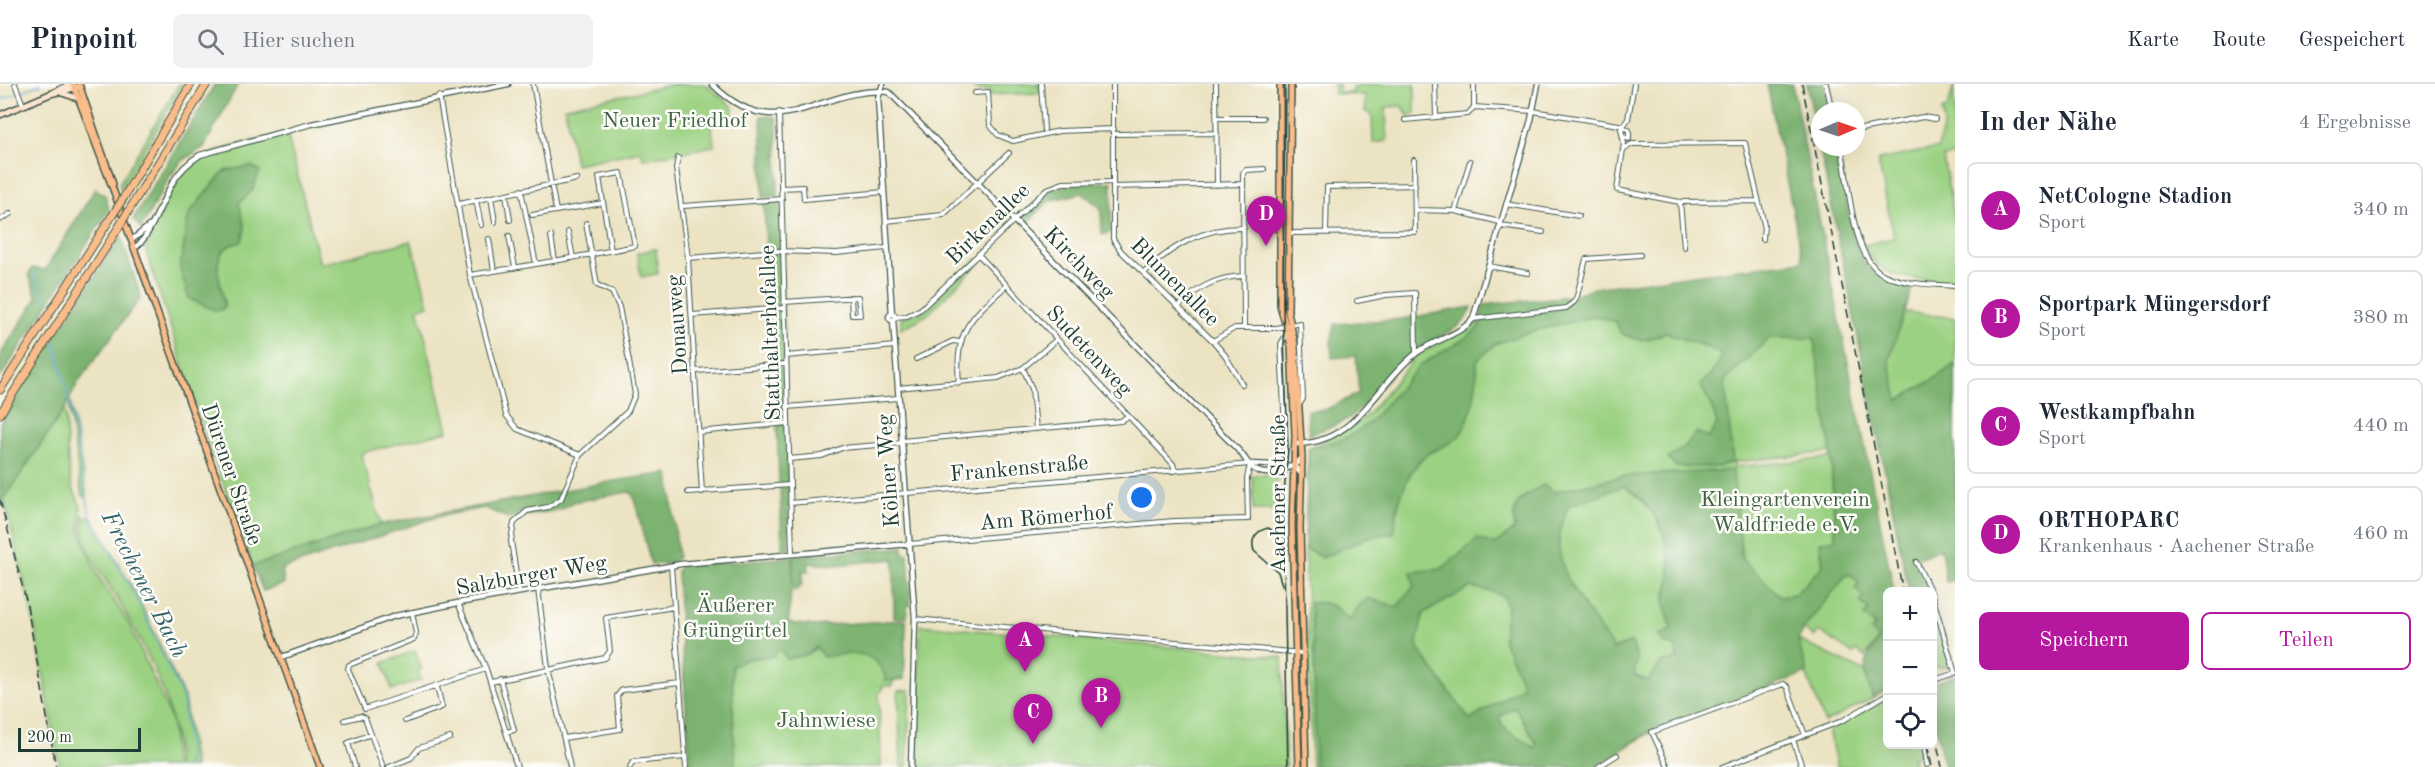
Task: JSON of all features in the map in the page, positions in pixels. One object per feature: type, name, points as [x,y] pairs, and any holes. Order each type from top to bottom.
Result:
[{"type":"highway","points":[[0,390],[124,197],[191,84]]},
{"type":"highway","points":[[0,414],[207,84]]},
{"type":"main road","name":"Aachener Straße","points":[[1280,84],[1280,306],[1294,344],[1300,405],[1295,466],[1298,475]]},
{"type":"main road","name":"Aachener Straße","points":[[1291,84],[1291,198],[1287,333],[1298,444],[1302,458],[1292,525],[1306,767]]},
{"type":"main road","points":[[0,115],[61,88],[75,85]]},
{"type":"main road","name":"Dürener Straße","points":[[75,85],[76,98],[132,240],[320,767]]},
{"type":"main road","name":"Dürener Straße","points":[[75,85],[112,175],[114,192]]},
{"type":"main road","points":[[61,88],[76,98]]},
{"type":"main road","points":[[1281,194],[1284,199],[1291,198]]},
{"type":"main road","name":"Aachener Straße","points":[[1299,654],[1299,767]]},
{"type":"street","points":[[15,84],[23,105]]},
{"type":"street","points":[[134,248],[141,244],[173,180],[200,155],[311,124],[439,96],[508,84]]},
{"type":"street","points":[[532,84],[556,211]]},
{"type":"street","points":[[712,84],[738,106],[751,111],[779,112],[806,108],[860,90],[880,90],[883,84]]},
{"type":"street","points":[[1041,84],[1044,130]]},
{"type":"street","name":"Blumenallee","points":[[1113,84],[1113,239],[1121,251],[1226,355],[1242,384]]},
{"type":"street","points":[[1216,84],[1217,184]]},
{"type":"street","points":[[1435,84],[1436,117]]},
{"type":"street","points":[[1405,120],[1468,114],[1474,107],[1474,84]]},
{"type":"street","points":[[1298,444],[1324,438],[1354,420],[1416,353],[1463,328],[1473,319],[1533,111],[1538,84]]},
{"type":"street","points":[[1630,133],[1628,119],[1634,84]]},
{"type":"street","points":[[1826,84],[1830,102]]},
{"type":"street","name":"Kirchweg","points":[[880,90],[894,97],[1250,465]]},
{"type":"street","name":"Kölner Weg","points":[[880,90],[878,98],[887,248],[915,619],[911,767]]},
{"type":"street","points":[[975,93],[988,92],[990,125],[1006,139],[1020,140],[1059,131],[1217,133]]},
{"type":"street","points":[[439,96],[470,275],[506,415],[511,425],[580,455]]},
{"type":"street","points":[[1474,107],[1533,111],[1623,126],[1642,144]]},
{"type":"street","name":"Statthalterhofallee","points":[[779,112],[792,553]]},
{"type":"street","points":[[1865,128],[1923,117],[1935,118]]},
{"type":"street","points":[[1216,118],[1263,118]]},
{"type":"street","points":[[1628,119],[1623,126],[1624,136],[1617,190],[1680,202],[1758,201]]},
{"type":"street","points":[[1612,124],[1634,144]]},
{"type":"street","points":[[1624,136],[1630,133]]},
{"type":"street","points":[[1622,151],[1634,144],[1745,143],[1764,224],[1763,239]]},
{"type":"street","points":[[886,221],[943,215],[1009,153]]},
{"type":"street","points":[[1843,156],[1860,244],[1870,265],[1883,275],[1896,279],[1955,286]]},
{"type":"street","name":"Donauweg","points":[[678,158],[676,168],[683,206],[688,258],[702,492]]},
{"type":"street","points":[[1289,233],[1415,232],[1414,160]]},
{"type":"street","points":[[1455,211],[1470,161]]},
{"type":"street","points":[[1244,327],[1244,171],[1264,170]]},
{"type":"street","points":[[470,275],[573,258],[591,254],[611,251],[635,246],[621,173],[598,177],[611,251]]},
{"type":"street","points":[[459,204],[577,179]]},
{"type":"street","name":"Birkenallee","points":[[893,317],[913,314],[921,309],[1043,192],[1057,184],[1243,184]]},
{"type":"street","points":[[1326,232],[1327,187],[1415,185]]},
{"type":"street","points":[[781,189],[803,187],[804,199],[884,192]]},
{"type":"street","points":[[520,190],[536,264]]},
{"type":"street","points":[[506,194],[510,220]]},
{"type":"street","points":[[491,197],[495,222]]},
{"type":"street","points":[[683,206],[782,199]]},
{"type":"street","points":[[476,200],[481,225]]},
{"type":"street","points":[[532,215],[603,202]]},
{"type":"street","points":[[1680,202],[1684,248]]},
{"type":"street","points":[[1506,204],[1579,216]]},
{"type":"street","points":[[1416,210],[1455,211],[1500,224],[1543,232]]},
{"type":"street","points":[[0,220],[10,214]]},
{"type":"street","points":[[519,592],[511,541],[514,524],[527,511],[548,507],[561,499],[580,455],[628,411],[635,394],[618,301],[608,289],[597,285],[586,223]]},
{"type":"street","points":[[132,240],[151,224]]},
{"type":"street","points":[[1144,273],[1170,250],[1193,237],[1220,230],[1244,228]]},
{"type":"street","points":[[568,232],[573,258]]},
{"type":"street","points":[[509,236],[515,267]]},
{"type":"street","points":[[551,236],[555,261]]},
{"type":"street","points":[[489,239],[494,271]]},
{"type":"street","points":[[688,258],[783,251],[836,253],[887,248]]},
{"type":"street","name":"Sudetenweg","points":[[978,254],[1173,464],[1175,471]]},
{"type":"street","points":[[1473,319],[1566,308],[1574,302],[1586,259],[1640,255]]},
{"type":"street","points":[[1488,266],[1528,273]]},
{"type":"street","points":[[1178,307],[1203,286],[1223,278],[1244,276]]},
{"type":"street","points":[[960,383],[958,357],[960,342],[969,321],[1006,286]]},
{"type":"street","points":[[1357,301],[1386,295],[1415,293],[1416,353]]},
{"type":"street","points":[[784,302],[851,297],[858,297],[860,315],[852,315],[851,297]]},
{"type":"street","points":[[692,315],[784,308]]},
{"type":"street","name":"Aachener Straße","points":[[1287,325],[1300,323],[1301,327],[1300,405]]},
{"type":"street","points":[[1213,341],[1230,329],[1287,325]]},
{"type":"street","name":"Aachener Straße","points":[[1283,468],[1285,431],[1281,344],[1287,333]]},
{"type":"street","points":[[898,388],[998,378],[1023,368],[1056,340]]},
{"type":"street","points":[[916,359],[953,341],[960,342]]},
{"type":"street","points":[[786,356],[895,346]]},
{"type":"street","points":[[696,371],[786,364]]},
{"type":"street","points":[[1023,368],[1032,389],[1036,429]]},
{"type":"street","points":[[787,407],[898,399]]},
{"type":"street","points":[[789,459],[822,456],[842,448],[1121,421],[1128,416]]},
{"type":"street","points":[[699,432],[788,423]]},
{"type":"street","points":[[1250,465],[1260,472],[1295,466],[1302,458]]},
{"type":"street","name":"Frankenstraße","points":[[790,503],[1250,465]]},
{"type":"street","name":"Am Römerhof","points":[[792,553],[1174,521],[1248,519],[1247,479],[1250,465]]},
{"type":"street","points":[[1283,468],[1298,475]]},
{"type":"street","points":[[688,492],[790,485]]},
{"type":"street","name":"Salzburger Weg","points":[[282,657],[412,612],[671,566],[792,553]]},
{"type":"street","points":[[1916,562],[1929,587]]},
{"type":"street","points":[[671,566],[686,767]]},
{"type":"street","points":[[538,589],[548,668],[570,767]]},
{"type":"street","points":[[458,603],[491,682],[517,767]]},
{"type":"street","points":[[491,682],[609,655],[606,618],[674,607]]},
{"type":"street","points":[[1937,610],[1955,673],[1937,679]]},
{"type":"street","points":[[412,612],[416,633],[414,639],[350,663],[348,669],[364,709],[437,687],[486,669]]},
{"type":"street","points":[[915,619],[1299,654]]},
{"type":"street","points":[[500,679],[514,730],[506,732]]},
{"type":"street","points":[[564,738],[620,729],[617,696],[620,691],[680,683]]},
{"type":"street","points":[[1668,767],[1652,732],[1783,684],[1787,687],[1805,735]]},
{"type":"street","points":[[405,721],[442,707],[437,687]]},
{"type":"street","points":[[1722,767],[1842,721],[1885,695]]},
{"type":"street","points":[[345,720],[363,717],[383,767]]},
{"type":"street","points":[[356,767],[348,743],[371,734]]},
{"type":"street","points":[[389,767],[411,758],[419,748],[450,738]]},
{"type":"street","points":[[1793,740],[1802,767]]},
{"type":"street","points":[[1925,749],[1927,765]]},
{"type":"street","points":[[1598,767],[1617,755]]},
{"type":"street","points":[[630,767],[633,762],[685,757]]},
{"type":"green space","points":[[179,84],[184,84],[121,189],[119,184]]},
{"type":"green space","points":[[215,84],[238,84],[204,147],[182,161],[170,176],[141,229],[133,219]]},
{"type":"green space","name":"Neuer Friedhof","points":[[675,84],[705,84],[733,107],[733,124],[712,125],[714,146],[643,159],[641,151],[575,164],[565,107]]},
{"type":"green space","points":[[974,84],[1039,84],[1040,93],[990,95],[990,90],[975,90]]},
{"type":"green space","points":[[1334,84],[1339,84],[1339,92],[1353,93],[1353,88],[1359,87],[1359,84],[1415,84],[1415,114],[1408,116],[1403,106],[1386,107],[1387,141],[1373,143],[1372,115],[1365,111],[1365,95],[1334,94]]},
{"type":"green space","points":[[1767,84],[1792,84],[1893,587],[1883,587],[1883,692],[1873,698],[1866,667],[1869,655],[1879,639],[1871,631],[1875,625],[1864,616],[1869,610],[1860,603],[1864,597],[1855,588],[1859,582],[1848,573],[1803,629],[1798,640],[1807,673],[1650,731],[1596,767],[1315,767],[1314,660],[1310,603],[1332,606],[1349,620],[1368,598],[1397,607],[1414,586],[1411,572],[1441,569],[1478,539],[1495,544],[1515,529],[1514,512],[1519,501],[1544,485],[1554,492],[1622,476],[1733,470],[1742,559],[1780,596],[1795,594],[1823,566],[1820,542],[1835,539],[1831,452],[1814,338],[1770,338],[1725,380],[1733,462],[1718,467],[1676,467],[1668,458],[1682,449],[1697,432],[1709,438],[1717,424],[1710,402],[1700,385],[1713,372],[1722,356],[1709,348],[1666,332],[1649,339],[1633,338],[1621,333],[1616,322],[1596,316],[1533,331],[1495,344],[1477,361],[1474,397],[1466,424],[1456,439],[1431,452],[1415,466],[1400,499],[1394,533],[1368,537],[1322,558],[1305,548],[1309,449],[1346,438],[1369,423],[1420,365],[1464,339],[1479,327],[1483,305],[1571,296],[1594,288],[1803,261]],"holes":[[[1624,486],[1653,513],[1664,535],[1670,579],[1665,603],[1672,630],[1658,635],[1665,644],[1676,647],[1677,659],[1661,663],[1648,681],[1634,675],[1637,659],[1632,642],[1613,649],[1580,601],[1566,574],[1559,547],[1560,531],[1568,506]],[[1471,587],[1494,592],[1504,597],[1507,608],[1503,639],[1523,686],[1470,720],[1418,649],[1417,641],[1424,613]],[[1515,707],[1537,744],[1534,748],[1509,732],[1501,723],[1499,717]]]},
{"type":"green space","points":[[1807,84],[1824,84],[1827,102],[1811,102],[1811,104]]},
{"type":"green space","points":[[1807,84],[1824,84],[1827,102],[1811,102],[1811,104]]},
{"type":"green space","points":[[1954,84],[1955,155],[1943,157],[1955,224],[1955,282],[1902,277],[1879,266],[1870,257],[1864,245],[1894,238],[1878,160],[1938,148],[1944,123],[1942,111],[1948,107]]},
{"type":"green space","points":[[761,116],[775,117],[777,120],[778,196],[763,197]]},
{"type":"green space","points":[[287,133],[320,264],[411,241],[429,305],[418,308],[448,431],[361,453],[381,524],[253,566],[208,442],[145,249],[176,182],[185,170],[197,161],[226,148]]},
{"type":"green space","points":[[1821,156],[1839,156],[1855,240],[1859,253],[1868,268],[1886,279],[1913,285],[1905,312],[1955,318],[1955,580],[1946,582],[1941,548],[1916,559],[1931,587],[1908,587]]},
{"type":"green space","points":[[1821,156],[1839,156],[1855,240],[1859,253],[1868,268],[1886,279],[1913,285],[1889,360],[1898,400],[1955,364],[1955,580],[1946,582],[1941,548],[1916,559],[1931,587],[1908,587]]},
{"type":"green space","points":[[251,166],[260,171],[252,191],[239,203],[245,228],[242,241],[229,246],[222,252],[219,259],[218,267],[224,308],[217,311],[189,299],[180,268],[189,213],[224,171]]},
{"type":"green space","points":[[1112,182],[1111,232],[1102,235],[1101,208],[1082,193],[1049,201],[1025,225],[1019,219],[1041,197],[1060,187],[1070,184]]},
{"type":"green space","points":[[95,189],[105,195],[109,210],[0,378],[0,355],[37,298],[29,275],[32,268],[45,270]]},
{"type":"green space","points":[[780,200],[782,251],[766,251],[764,201]]},
{"type":"green space","points":[[121,236],[141,297],[78,382],[65,408],[0,505],[0,423]]},
{"type":"green space","points":[[656,249],[658,274],[641,277],[637,253]]},
{"type":"green space","points":[[767,253],[781,253],[783,307],[769,308]]},
{"type":"green space","points":[[977,259],[980,262],[927,315],[901,329],[901,318],[921,312]]},
{"type":"green space","name":"Kleingartenverein Waldfriede e.V.","points":[[1803,262],[1831,452],[1734,462],[1734,467],[1831,458],[1835,539],[1820,543],[1823,566],[1795,594],[1780,596],[1796,612],[1798,640],[1864,671],[1873,698],[1825,723],[1806,673],[1657,729],[1592,767],[1312,767],[1305,548],[1308,448],[1356,425],[1368,414],[1417,355],[1476,323],[1565,310]]},
{"type":"green space","points":[[1472,307],[1462,323],[1412,353],[1356,413],[1338,424],[1309,435],[1307,411],[1325,410],[1359,393],[1356,356],[1332,358],[1331,342],[1335,324],[1402,319]]},
{"type":"green space","points":[[783,309],[785,363],[775,364],[773,310]]},
{"type":"green space","points":[[777,368],[784,368],[785,420],[778,421]]},
{"type":"green space","points":[[70,400],[87,498],[82,495],[69,409]]},
{"type":"green space","points":[[65,408],[68,462],[72,486],[81,507],[80,528],[86,548],[97,574],[129,624],[167,709],[172,723],[175,767],[60,767],[34,623],[4,499]]},
{"type":"green space","points":[[786,424],[788,483],[779,484],[777,425]]},
{"type":"green space","points":[[669,473],[678,557],[666,563],[651,564],[633,494],[628,492],[573,502],[562,509],[528,516],[522,512],[510,519],[485,508],[440,516],[282,569],[284,584],[263,591],[253,566],[382,524]]},
{"type":"green space","points":[[1255,475],[1280,475],[1274,487],[1275,510],[1253,510],[1253,481],[1250,478]]},
{"type":"green space","points":[[788,487],[789,549],[782,548],[780,488]]},
{"type":"green space","points":[[83,515],[86,519],[91,516],[137,596],[184,697],[194,767],[177,767],[173,725],[160,684],[116,596],[95,564],[86,541]]},
{"type":"green space","name":"Äußerer Grüngürtel","points":[[903,547],[903,553],[908,554],[911,605],[907,606],[907,617],[894,618],[894,559],[835,565],[809,563],[808,572],[803,571],[802,584],[796,590],[791,590],[788,623],[814,626],[906,620],[904,679],[886,681],[877,662],[870,657],[843,654],[823,657],[816,647],[809,654],[787,659],[779,648],[774,656],[748,659],[732,666],[735,767],[690,767],[677,572],[680,566],[793,557],[792,585],[794,556]]},
{"type":"green space","name":"Äußerer Grüngürtel","points":[[793,557],[788,624],[814,626],[906,620],[904,679],[893,681],[892,686],[882,686],[882,691],[879,692],[881,767],[690,767],[677,572]]},
{"type":"green space","points":[[1848,573],[1859,582],[1879,639],[1865,657],[1856,651],[1853,654],[1819,631],[1814,637],[1803,629]]},
{"type":"green space","points":[[920,625],[1282,657],[1286,767],[916,767]]},
{"type":"green space","points":[[1937,632],[1938,637],[1942,636],[1949,667],[1937,667]]},
{"type":"green space","points":[[415,651],[422,669],[418,671],[421,680],[392,690],[383,663]]},
{"type":"green space","points":[[1955,675],[1955,767],[1944,767],[1937,731],[1937,682]]},
{"type":"green space","points":[[910,690],[907,767],[901,767],[898,691]]},
{"type":"green space","points":[[1883,700],[1883,749],[1919,749],[1922,756],[1912,758],[1915,767],[1837,767],[1828,730]]},
{"type":"waterway","points":[[20,92],[41,84]]},
{"type":"waterway","points":[[0,100],[16,94]]},
{"type":"waterway","name":"Frechener Bach","points":[[33,272],[45,301]]},
{"type":"waterway","name":"Frechener Bach","points":[[55,343],[72,414],[90,516],[138,600],[183,698],[189,756],[186,767]]},
{"type":"tram line","points":[[1285,84],[1283,310],[1288,449],[1283,506],[1288,767]]},
{"type":"tram line","points":[[1282,585],[1278,572],[1254,551],[1253,543],[1257,533],[1268,528],[1281,535],[1284,544]]},
{"type":"railway","points":[[1802,84],[1902,587]]},
{"type":"railway","points":[[0,500],[26,600],[56,767]]},
{"type":"railway","points":[[1937,744],[1942,767]]},
{"type":"railway","points":[[1928,749],[1932,767]]},
{"type":"place","name":"ORTHOPARC","points":[[1266,246]]},
{"type":"place","name":"NetCologne Stadion","points":[[1025,672]]},
{"type":"place","name":"Sportpark Müngersdorf","points":[[1101,728]]},
{"type":"place","name":"Westkampfbahn","points":[[1033,744]]},
{"type":"park label","name":"Jahnwiese","points":[[826,719]]}]
